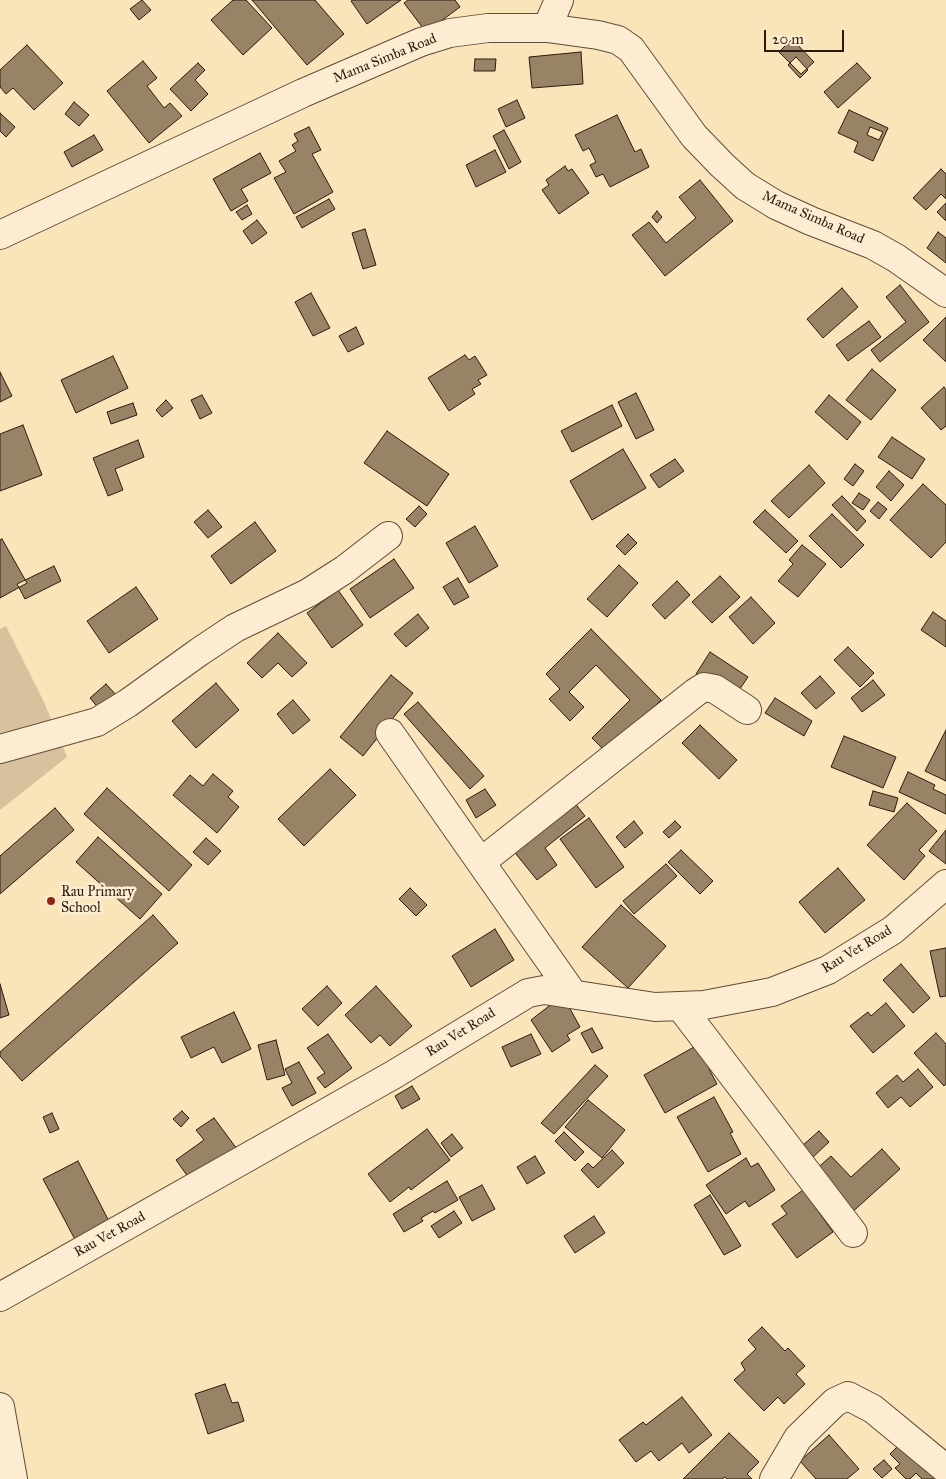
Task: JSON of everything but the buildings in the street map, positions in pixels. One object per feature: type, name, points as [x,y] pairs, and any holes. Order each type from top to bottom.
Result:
[{"type":"street","points":[[546,28],[559,0]]},
{"type":"street","name":"Mama Simba Road","points":[[0,235],[304,93],[421,42],[450,33],[488,28],[546,28],[598,34],[618,40],[631,49],[694,136],[745,186],[776,205],[881,249],[946,293]]},
{"type":"street","points":[[0,749],[97,722],[128,703],[235,628],[308,593],[344,570],[388,536]]},
{"type":"street","points":[[481,862],[704,687],[715,689],[747,710]]},
{"type":"street","points":[[390,733],[573,994]]},
{"type":"street","name":"Rau Vet Road","points":[[0,1297],[393,1075],[528,993],[544,990],[655,1007],[704,1005],[772,992],[828,970],[893,930],[946,884]]},
{"type":"street","points":[[680,1006],[853,1233]]},
{"type":"street","points":[[774,1479],[798,1438],[835,1402],[848,1396],[873,1409],[946,1469]]},
{"type":"street","points":[[0,1407],[2,1434],[12,1479]]},
{"type":"shaded area","points":[[6,626],[43,700],[67,757],[0,810],[0,629]]},
{"type":"place","name":"Rau Primary School","points":[[51,901]]}]
